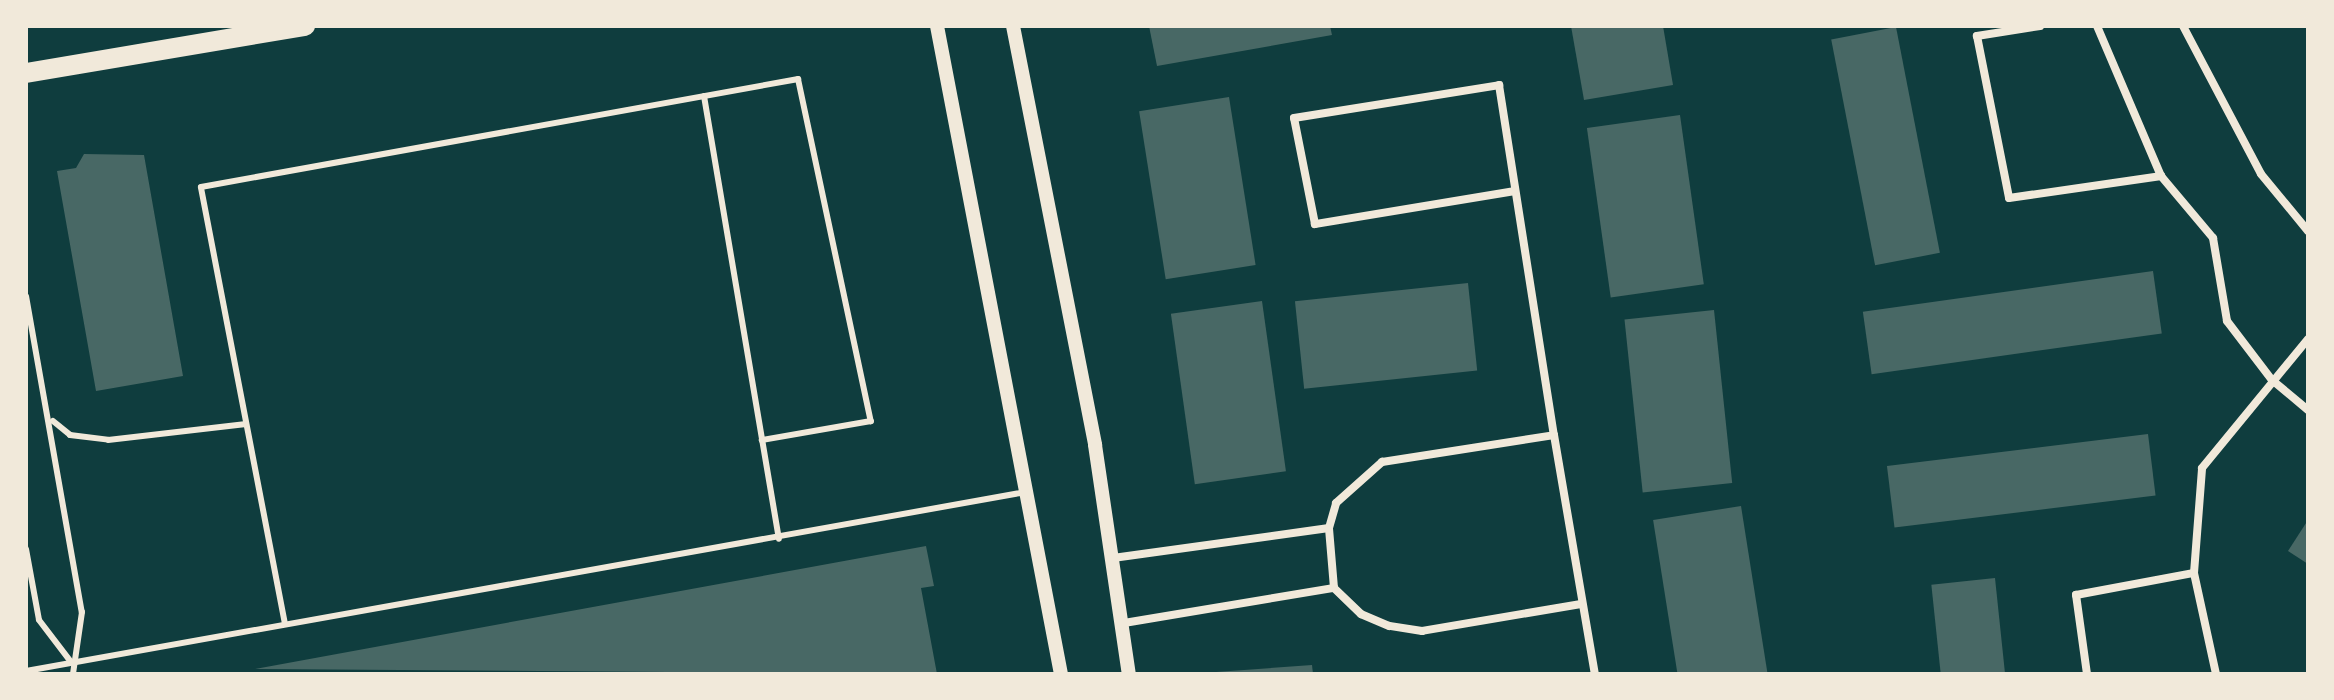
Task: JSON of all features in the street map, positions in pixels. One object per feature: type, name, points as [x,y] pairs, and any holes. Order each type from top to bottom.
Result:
[{"type":"main road","points":[[26,73],[305,26]]},
{"type":"street","points":[[937,26],[1061,674]]},
{"type":"street","points":[[1013,26],[1113,558],[1129,674]]},
{"type":"street","points":[[2040,26],[1977,36],[2009,198],[2161,176]]},
{"type":"street","points":[[2097,26],[2161,176],[2213,238],[2227,321],[2272,380],[2308,410]]},
{"type":"street","points":[[2183,26],[2261,174],[2308,231]]},
{"type":"street","points":[[1515,191],[1315,224],[1294,118],[1499,85],[1581,604],[1595,674]]},
{"type":"street","points":[[2216,674],[2194,573],[2202,468],[2308,339]]},
{"type":"street","points":[[1554,435],[1382,462],[1336,503],[1329,528],[1334,588],[1361,614],[1422,631],[1581,604]]},
{"type":"street","points":[[1113,558],[1329,528]]},
{"type":"street","points":[[2087,674],[2076,595],[2194,573]]},
{"type":"street","points":[[1124,623],[1334,588]]},
{"type":"lane","points":[[285,624],[201,187],[798,79],[871,421],[762,440]]},
{"type":"lane","points":[[704,96],[779,539]]},
{"type":"lane","points":[[26,296],[53,421],[82,612],[71,662],[73,674]]},
{"type":"lane","points":[[53,421],[70,435],[148,436],[246,424]]},
{"type":"lane","points":[[26,671],[779,539],[1026,492]]},
{"type":"lane","points":[[26,549],[39,620],[71,662]]},
{"type":"building","points":[[1149,26],[1330,26],[1332,35],[1157,66]]},
{"type":"building","points":[[1571,26],[1663,26],[1673,85],[1584,100]]},
{"type":"building","points":[[1896,27],[1940,253],[1875,265],[1831,40]]},
{"type":"building","points":[[1229,97],[1256,265],[1166,279],[1139,111]]},
{"type":"building","points":[[1680,115],[1704,284],[1611,297],[1587,128]]},
{"type":"building","points":[[84,154],[144,155],[183,376],[96,391],[57,171],[76,168]]},
{"type":"building","points":[[2153,271],[2162,333],[1872,374],[1863,312]]},
{"type":"building","points":[[1468,283],[1477,371],[1304,389],[1295,301]]},
{"type":"building","points":[[1262,301],[1286,471],[1195,484],[1171,314]]},
{"type":"building","points":[[1714,310],[1732,483],[1643,492],[1624,319]]},
{"type":"building","points":[[2148,434],[2156,496],[1895,528],[1887,466]]},
{"type":"building","points":[[1741,506],[1768,674],[1677,674],[1653,520]]},
{"type":"building","points":[[2308,520],[2308,564],[2288,551]]},
{"type":"building","points":[[926,546],[934,586],[921,588],[937,674],[255,669]]},
{"type":"building","points":[[1995,578],[2005,674],[1941,674],[1931,585]]},
{"type":"building","points":[[1312,665],[1313,674],[1216,674],[1216,672]]}]
